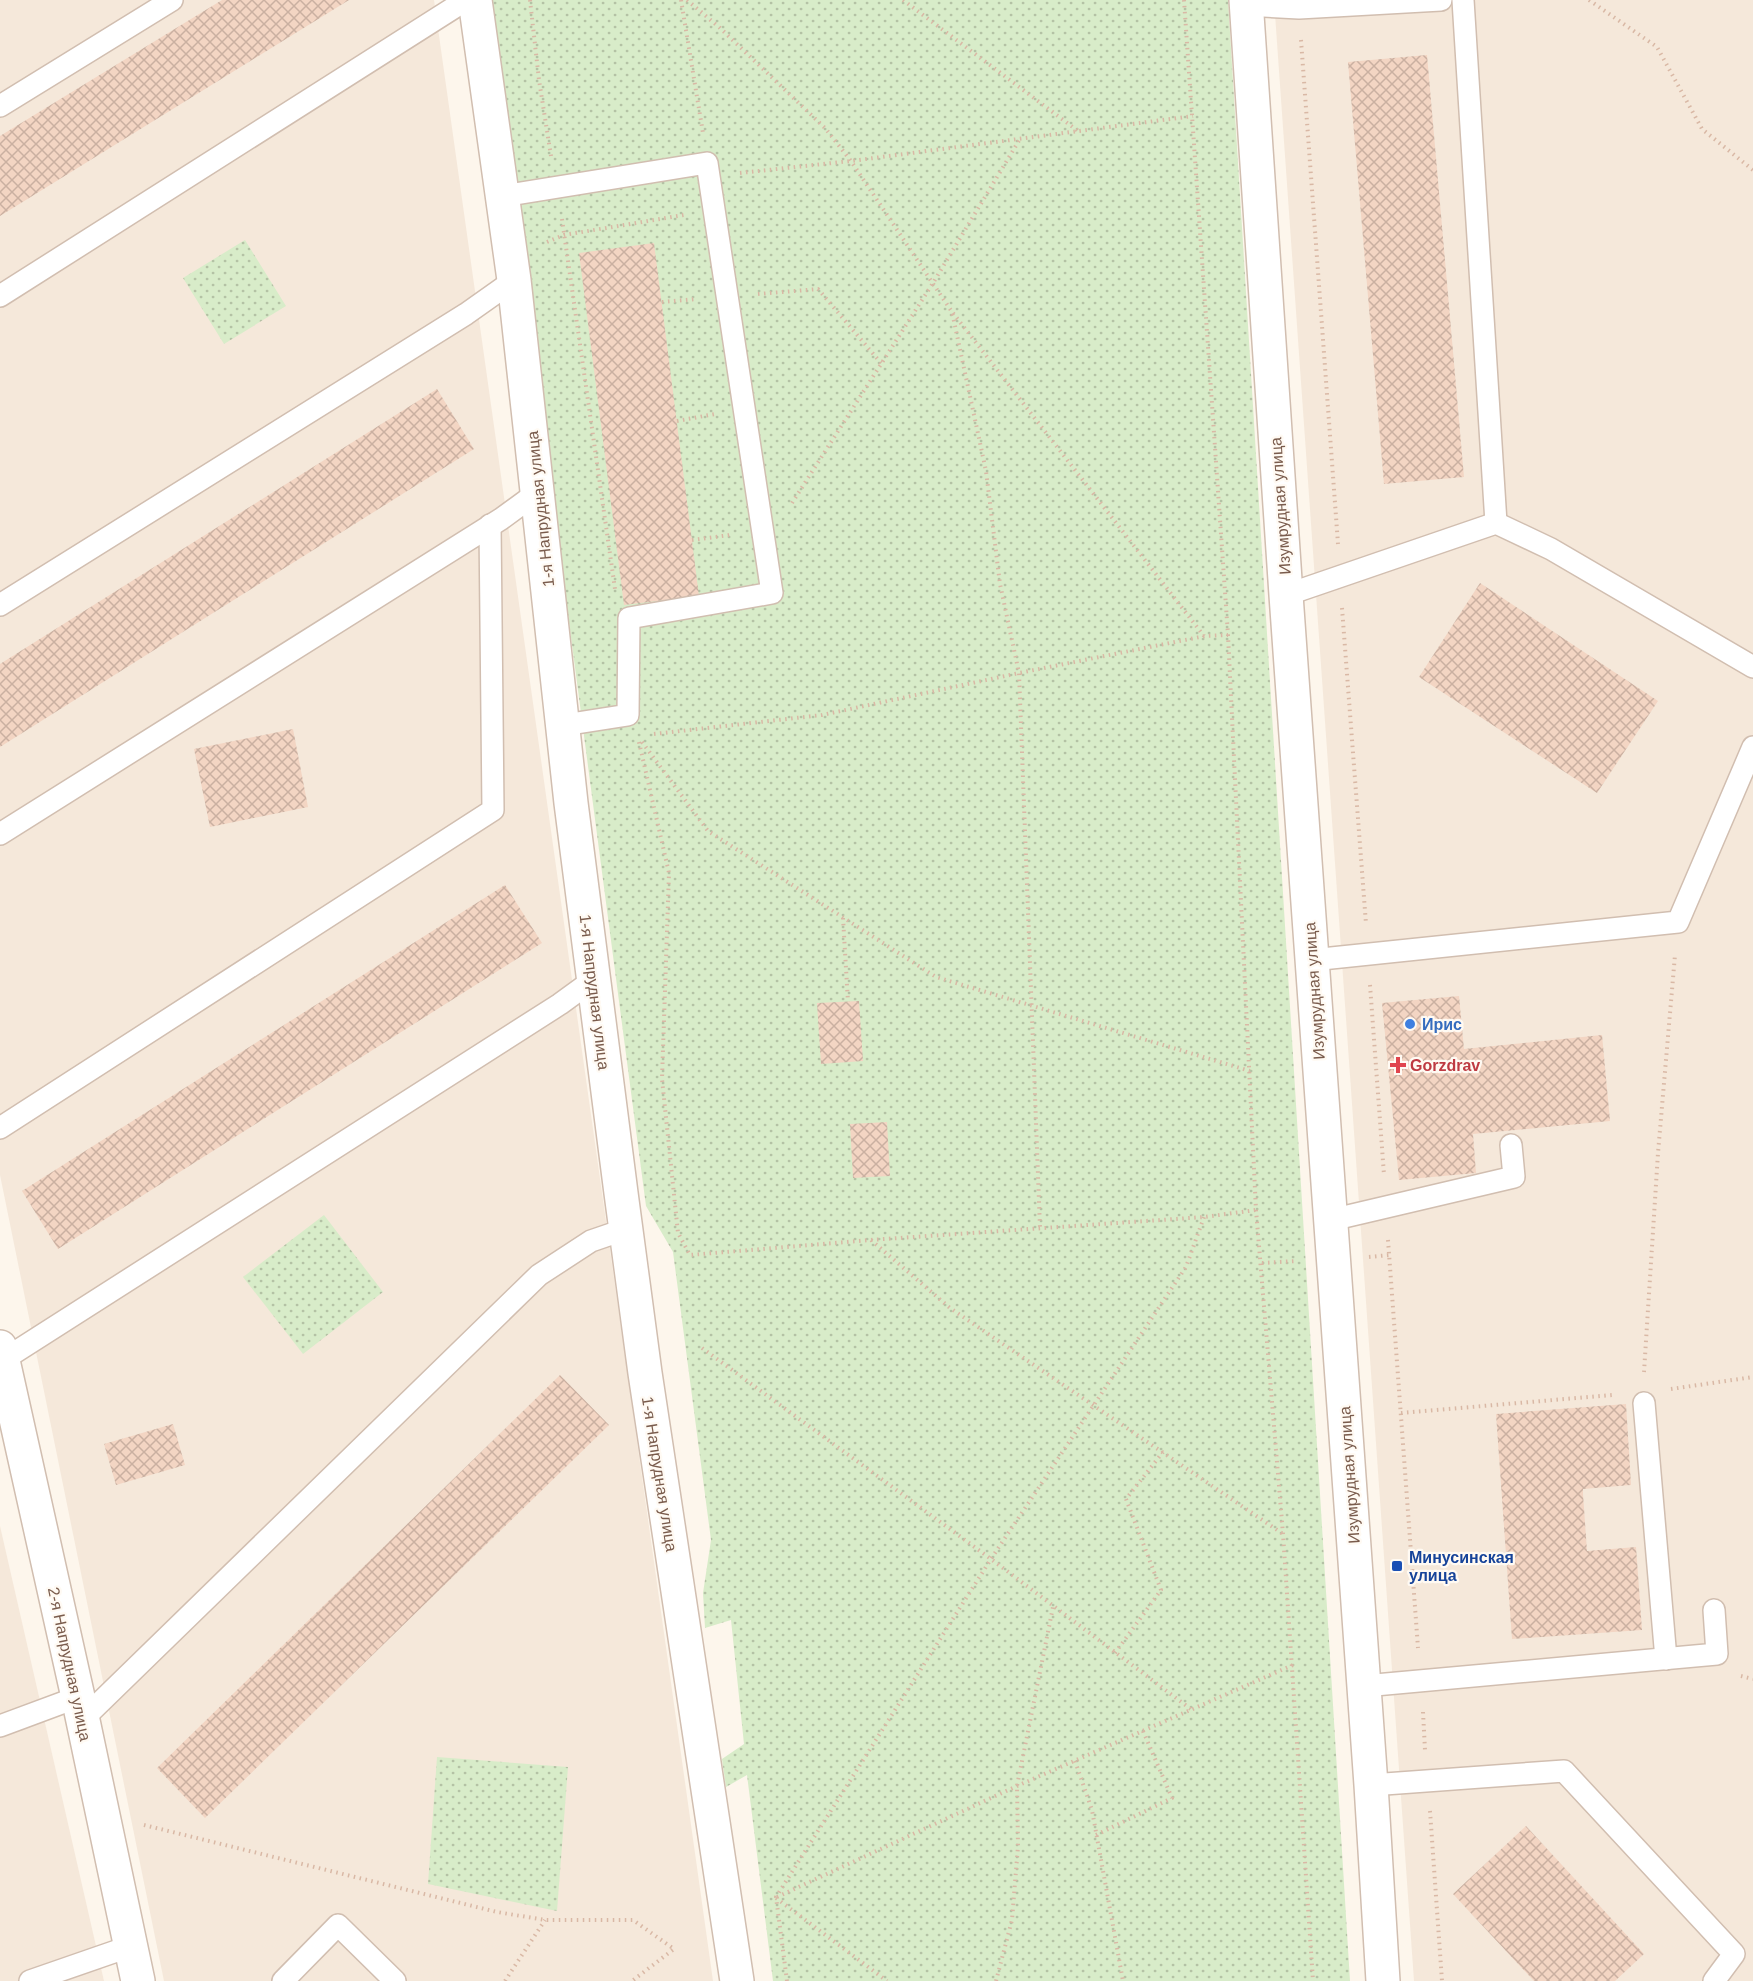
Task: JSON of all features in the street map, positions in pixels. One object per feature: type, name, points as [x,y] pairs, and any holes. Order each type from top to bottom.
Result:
[{"type":"street","name":"1-я Напрудная улица","points":[[475,0],[512,268],[593,980],[647,1385],[737,1981]]},
{"type":"street","name":"Изумрудная улица","points":[[1246,2],[1383,1981]]},
{"type":"street","name":"2-я Напрудная улица","points":[[2,1354],[138,1981]]},
{"type":"lane","points":[[0,106],[172,0]]},
{"type":"lane","points":[[0,296],[466,0]]},
{"type":"lane","points":[[1246,2],[1299,8],[1441,0]]},
{"type":"lane","points":[[1463,0],[1496,523]]},
{"type":"lane","points":[[502,196],[708,170],[772,593],[629,618],[628,715],[564,724]]},
{"type":"lane","points":[[0,605],[466,314],[512,268]]},
{"type":"lane","points":[[0,834],[501,519],[538,492]]},
{"type":"lane","points":[[1286,595],[1496,523],[1551,549],[1753,667]]},
{"type":"lane","points":[[0,1128],[494,810],[490,525]]},
{"type":"lane","points":[[1312,960],[1678,922],[1753,747]]},
{"type":"lane","points":[[2,1354],[550,1010],[593,980]]},
{"type":"lane","points":[[1331,1220],[1514,1177],[1511,1144]]},
{"type":"lane","points":[[0,1726],[80,1708],[539,1275],[591,1241],[626,1228]]},
{"type":"lane","points":[[1644,1403],[1666,1659]]},
{"type":"lane","points":[[1364,1686],[1717,1654],[1714,1610]]},
{"type":"lane","points":[[1371,1785],[1564,1771],[1734,1954],[1714,1981]]},
{"type":"lane","points":[[283,1981],[338,1925],[395,1981]]},
{"type":"lane","points":[[30,1981],[131,1946]]},
{"type":"path","points":[[530,0],[539,80],[564,235],[617,606],[629,618]]},
{"type":"path","points":[[681,0],[708,170],[851,161],[1193,116]]},
{"type":"path","points":[[687,0],[720,28],[825,128],[851,161],[952,312],[1205,636]]},
{"type":"path","points":[[903,0],[1079,131]]},
{"type":"path","points":[[1184,0],[1228,635],[1257,1210],[1293,1665],[1313,1981]]},
{"type":"path","points":[[1589,0],[1657,47],[1702,129],[1753,170]]},
{"type":"path","points":[[1299,8],[1442,1981]]},
{"type":"path","points":[[692,540],[784,526],[793,498],[933,283],[1020,139]]},
{"type":"path","points":[[512,268],[564,235],[714,210]]},
{"type":"path","points":[[662,302],[818,290],[881,363]]},
{"type":"path","points":[[952,312],[986,471],[1000,584],[1019,673],[1040,1228]]},
{"type":"path","points":[[649,735],[822,716],[1019,673],[1205,636],[1228,635]]},
{"type":"path","points":[[1250,1071],[936,977],[708,831],[638,736],[669,873],[662,1078],[678,1233],[690,1255],[1204,1217],[1257,1210]]},
{"type":"path","points":[[843,917],[848,1002]]},
{"type":"path","points":[[1644,1380],[1658,1153],[1678,922]]},
{"type":"path","points":[[787,1981],[776,1897],[990,1559],[1186,1267],[1204,1217]]},
{"type":"path","points":[[870,1240],[950,1308],[1283,1534]]},
{"type":"path","points":[[702,1347],[1192,1710]]},
{"type":"path","points":[[1665,1389],[1753,1377]]},
{"type":"path","points":[[1401,1413],[1620,1394]]},
{"type":"path","points":[[1115,1653],[1161,1590],[1126,1499],[1163,1452]]},
{"type":"path","points":[[996,1981],[1012,1920],[1018,1846],[1017,1786],[1053,1606]]},
{"type":"path","points":[[776,1897],[1017,1786],[1293,1665]]},
{"type":"path","points":[[1096,1835],[1172,1798],[1143,1731]]},
{"type":"path","points":[[1075,1761],[1092,1810],[1123,1981]]},
{"type":"path","points":[[103,1815],[497,1912],[545,1920],[633,1920],[674,1949],[632,1981]]},
{"type":"path","points":[[776,1897],[887,1981]]},
{"type":"path","points":[[505,1981],[545,1920]]},
{"type":"shaded area","points":[[0,0],[434,0],[713,1981],[164,1981],[0,1175]]},
{"type":"shaded area","points":[[1274,0],[1753,0],[1753,1981],[1414,1981]]},
{"type":"shaded area","points":[[0,1526],[104,1981],[0,1981]]},
{"type":"green space","points":[[487,0],[1228,0],[1350,1981],[773,1981],[747,1775],[726,1787],[722,1759],[744,1744],[731,1620],[705,1628],[703,1593],[711,1540],[673,1252],[646,1206]]},
{"type":"green space","points":[[245,240],[286,306],[224,344],[183,278]]},
{"type":"green space","points":[[324,1215],[383,1292],[303,1354],[243,1277]]},
{"type":"green space","points":[[437,1757],[568,1767],[557,1911],[428,1884]]},
{"type":"building","points":[[222,0],[349,0],[0,216],[0,136]]},
{"type":"building","points":[[1427,55],[1464,477],[1384,484],[1348,62]]},
{"type":"building","points":[[654,243],[699,596],[624,605],[579,253]]},
{"type":"building","points":[[437,389],[474,449],[0,747],[0,664]]},
{"type":"building","points":[[1480,583],[1658,701],[1597,793],[1419,677]]},
{"type":"building","points":[[293,729],[308,807],[210,827],[194,749]]},
{"type":"building","points":[[505,885],[542,943],[58,1249],[22,1191]]},
{"type":"building","points":[[1459,996],[1464,1049],[1602,1035],[1610,1121],[1473,1134],[1476,1173],[1399,1180],[1382,1003]]},
{"type":"building","points":[[859,1001],[863,1061],[821,1064],[817,1003]]},
{"type":"building","points":[[887,1122],[890,1176],[853,1178],[850,1124]]},
{"type":"building","points":[[560,1375],[609,1425],[205,1818],[157,1768]]},
{"type":"building","points":[[1626,1404],[1631,1485],[1583,1489],[1587,1551],[1636,1547],[1642,1630],[1512,1639],[1496,1414]]},
{"type":"building","points":[[173,1424],[185,1465],[116,1485],[104,1444]]},
{"type":"building","points":[[1526,1826],[1644,1954],[1615,1981],[1534,1981],[1453,1894]]},
{"type":"place","name":"Ирис","points":[[1410,1024]]},
{"type":"place","name":"Gorzdrav","points":[[1398,1065]]},
{"type":"place","name":"Минусинская улица","points":[[1397,1566]]}]
